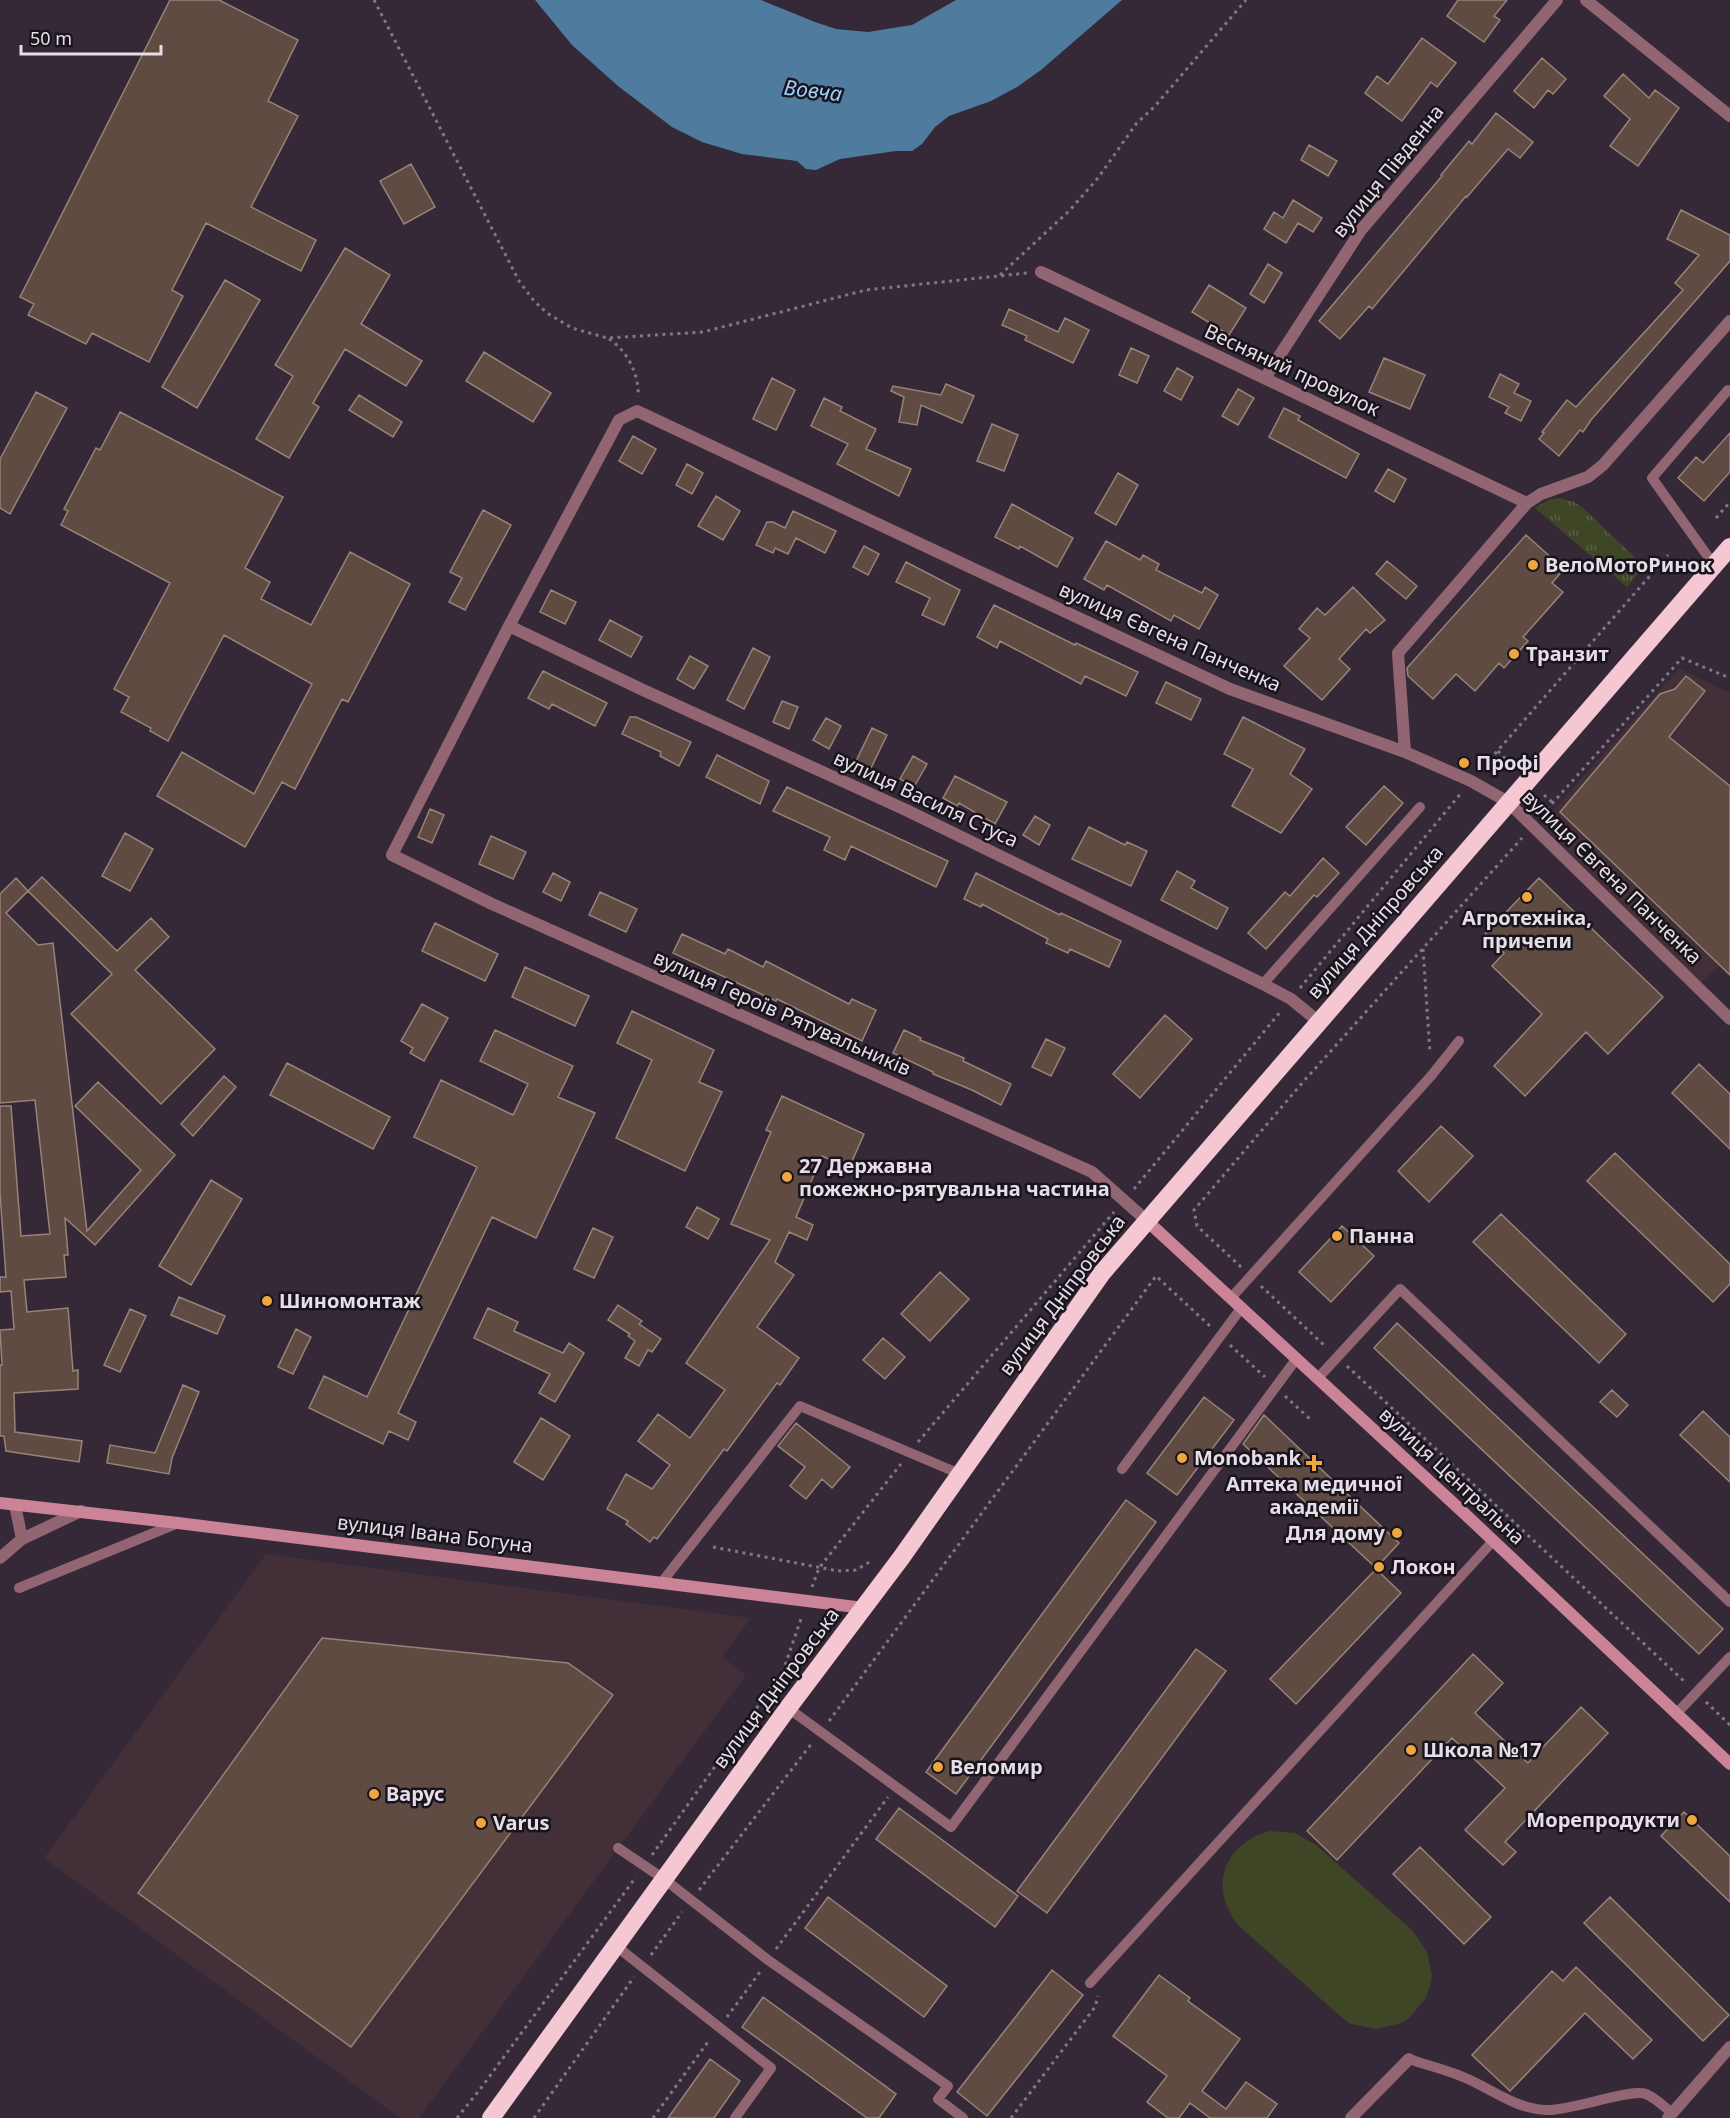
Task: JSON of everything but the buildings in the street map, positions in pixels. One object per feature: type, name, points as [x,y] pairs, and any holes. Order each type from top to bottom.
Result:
[{"type":"highway","name":"вулиця Дніпровська","points":[[491,2118],[788,1708],[864,1608],[1102,1273],[1730,547]]},
{"type":"street","name":"вулиця Південна","points":[[1265,378],[1361,230],[1557,0]]},
{"type":"street","points":[[1586,0],[1730,116]]},
{"type":"street","name":"Весняний провулок","points":[[1041,272],[1527,503]]},
{"type":"street","points":[[1405,752],[1398,653],[1527,503],[1541,494],[1588,477],[1604,465],[1730,321]]},
{"type":"street","points":[[509,626],[619,420],[637,411]]},
{"type":"street","name":"вулиця Євгена Панченка","points":[[637,411],[1230,689],[1405,752],[1472,781],[1508,802],[1730,1019]]},
{"type":"street","name":"вулиця Героїв Рятувальників","points":[[509,626],[392,855],[492,904],[1092,1172],[1146,1220]]},
{"type":"street","name":"вулиця Василя Стуса","points":[[509,626],[906,810],[1263,984],[1291,999],[1319,1022]]},
{"type":"street","name":"вулиця Центральна","points":[[1146,1220],[1297,1358],[1730,1764]]},
{"type":"street","name":"вулиця Івана Богуна","points":[[0,1503],[178,1522],[864,1608]]},
{"type":"street","points":[[15,1505],[22,1539]]},
{"type":"street","points":[[0,1558],[22,1539],[81,1511]]},
{"type":"street","points":[[1670,2115],[1730,2047]]},
{"type":"street","points":[[1351,2118],[1409,2059]]},
{"type":"lane","points":[[1714,565],[1652,478],[1728,390],[1730,391]]},
{"type":"lane","points":[[1263,984],[1420,807]]},
{"type":"lane","points":[[1231,1298],[1431,1076],[1459,1041]]},
{"type":"lane","points":[[1318,1378],[1400,1289],[1730,1602]]},
{"type":"lane","points":[[1122,1469],[1242,1307]]},
{"type":"lane","points":[[788,1708],[951,1827],[1297,1358]]},
{"type":"lane","points":[[662,1582],[800,1406],[960,1474]]},
{"type":"lane","points":[[19,1588],[178,1522]]},
{"type":"lane","points":[[1090,1983],[1493,1541]]},
{"type":"lane","points":[[1677,1713],[1730,1657]]},
{"type":"lane","points":[[618,1848],[664,1879],[768,1960],[948,2086],[938,2099],[963,2118]]},
{"type":"lane","points":[[616,1946],[771,2068],[735,2118]]},
{"type":"lane","points":[[1409,2059],[1469,2079],[1513,2103],[1531,2108],[1548,2110],[1575,2108],[1638,2092],[1653,2098],[1670,2115]]},
{"type":"path","points":[[375,0],[519,281],[534,301],[547,313],[572,328],[607,338],[620,345],[631,366],[639,390],[637,411]]},
{"type":"path","points":[[999,276],[1069,211],[1098,178],[1136,124],[1155,106],[1246,0]]},
{"type":"path","points":[[607,338],[703,332],[866,290],[1041,272]]},
{"type":"path","points":[[1716,518],[1730,502]]},
{"type":"path","points":[[731,1744],[783,1671],[819,1568],[935,1420],[1124,1200],[1498,750],[1668,555]]},
{"type":"path","points":[[1730,678],[1682,658],[1303,1082],[1194,1210],[1197,1226],[1730,1725]]},
{"type":"path","points":[[1498,750],[1511,765]]},
{"type":"path","points":[[1544,795],[1553,803]]},
{"type":"path","points":[[1423,948],[1431,1076]]},
{"type":"path","points":[[534,2118],[642,1966],[821,1731],[1156,1276],[1310,1419]]},
{"type":"path","points":[[713,1547],[838,1571],[856,1570],[873,1560]]},
{"type":"path","points":[[1011,2118],[1095,2007],[1107,1965]]},
{"type":"path","points":[[457,2118],[565,1974]]},
{"type":"shaded area","points":[[1679,668],[1730,693],[1730,956],[1701,983],[1541,824]]},
{"type":"shaded area","points":[[266,1554],[751,1618],[722,1657],[746,1675],[419,2118],[400,2118],[44,1858]]},
{"type":"green space","points":[[1560,498],[1574,502],[1583,508],[1644,566],[1627,587],[1535,508],[1550,499]]},
{"type":"green space","points":[[1270,1831],[1295,1833],[1316,1845],[1413,1931],[1427,1952],[1432,1975],[1425,1999],[1409,2018],[1399,2024],[1375,2029],[1351,2024],[1238,1925],[1229,1911],[1224,1896],[1223,1882],[1226,1868],[1241,1845]]},
{"type":"water","name":"Вовча","points":[[535,0],[761,0],[836,29],[868,32],[912,25],[956,0],[1122,0],[1041,70],[1017,87],[991,101],[949,116],[912,151],[840,159],[816,170],[806,169],[797,161],[742,154],[702,142],[672,127],[618,86],[572,45]]},
{"type":"place","name":"ВелоМотоРинок","points":[[1533,565]]},
{"type":"place","name":"Транзит","points":[[1514,654]]},
{"type":"place","name":"Профі","points":[[1464,763]]},
{"type":"place","name":"Агротехніка, причепи","points":[[1527,897]]},
{"type":"place","name":"27 Державна пожежно-рятувальна частина","points":[[787,1177]]},
{"type":"place","name":"Панна","points":[[1337,1236]]},
{"type":"place","name":"Шиномонтаж","points":[[267,1301]]},
{"type":"place","name":"Monobank","points":[[1182,1458]]},
{"type":"place","name":"Аптека медичної академії","points":[[1314,1463]]},
{"type":"place","name":"Для дому","points":[[1397,1533]]},
{"type":"place","name":"Локон","points":[[1379,1567]]},
{"type":"place","name":"Школа №17","points":[[1411,1750]]},
{"type":"place","name":"Веломир","points":[[938,1767]]},
{"type":"place","name":"Варус","points":[[374,1794]]},
{"type":"place","name":"Морепродукти","points":[[1692,1820]]},
{"type":"place","name":"Varus","points":[[481,1823]]}]
